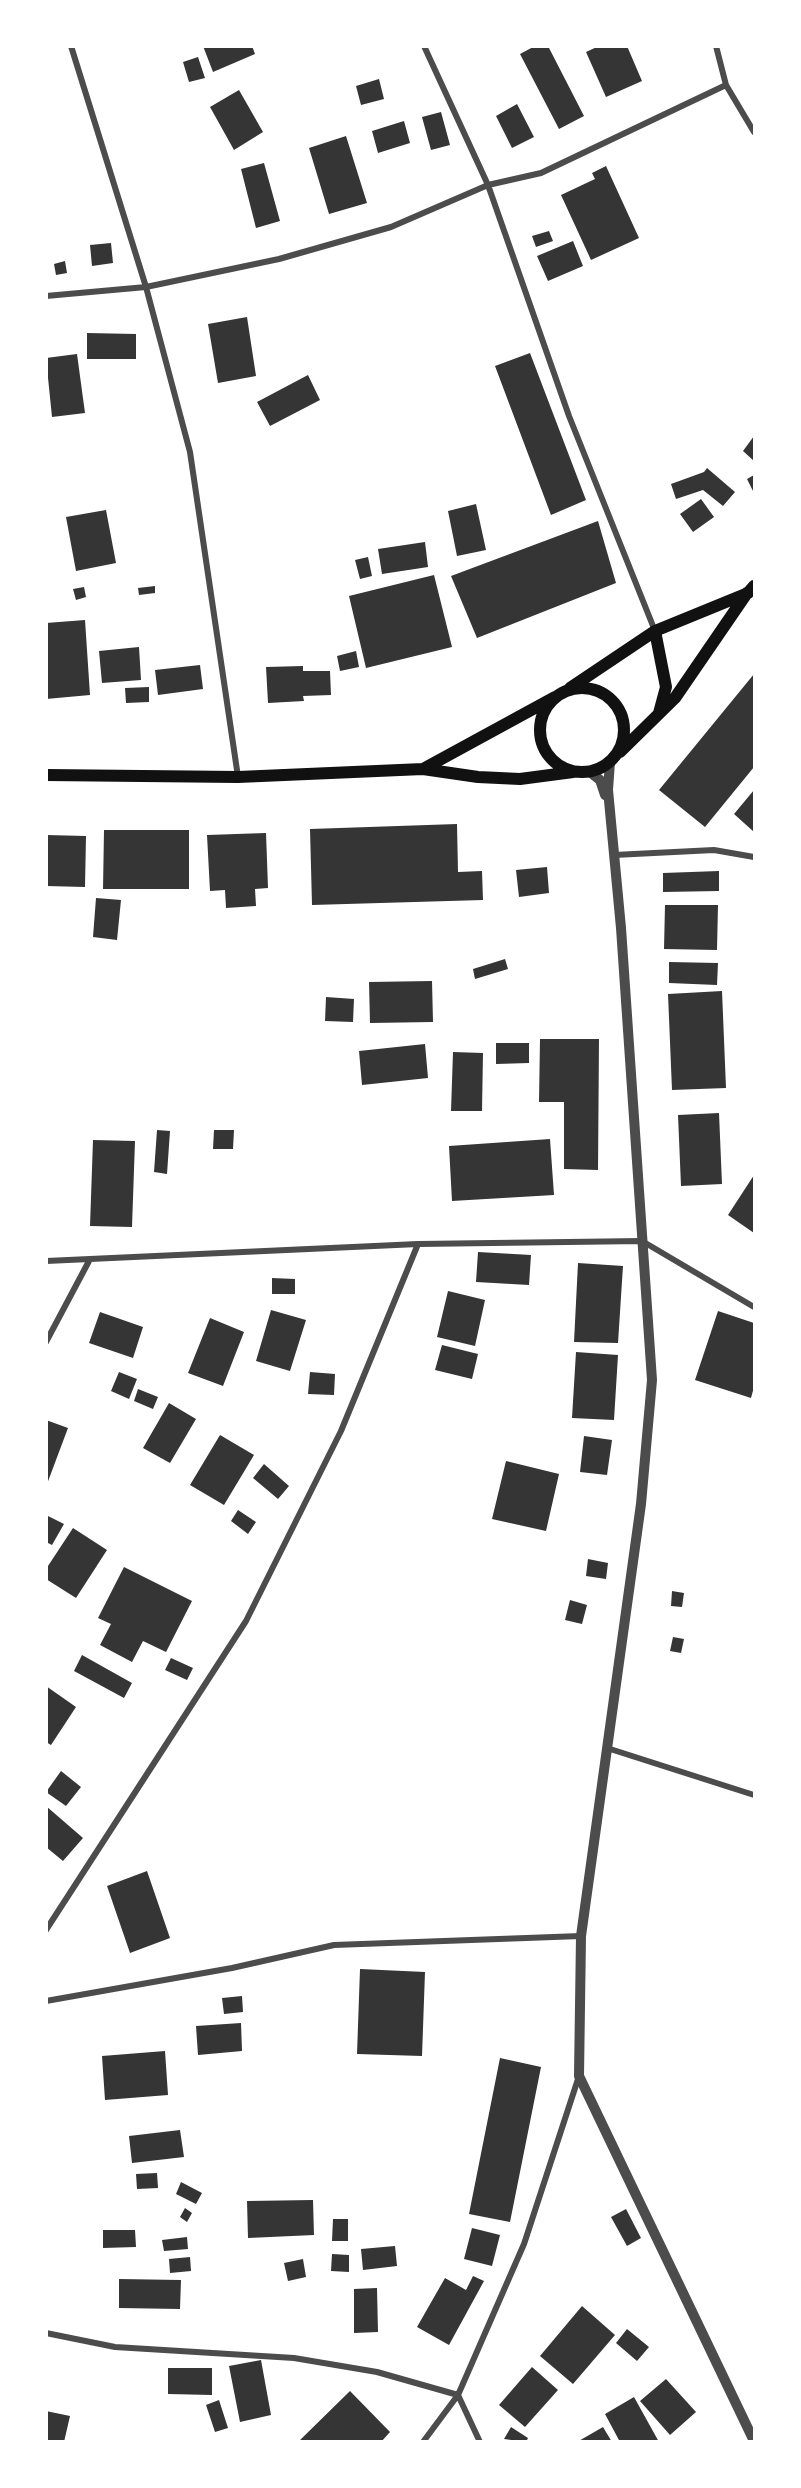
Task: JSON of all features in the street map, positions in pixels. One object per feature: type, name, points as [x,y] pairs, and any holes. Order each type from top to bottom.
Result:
[{"type":"main road","points":[[423,769],[567,690],[655,631],[751,589]]},
{"type":"main road","points":[[46,775],[238,777],[423,769],[478,777],[520,779],[590,772],[611,761],[675,698],[751,589]]},
{"type":"main road","points":[[655,631],[666,687],[658,714]]},
{"type":"main road","points":[[567,690],[581,687],[595,689],[617,706],[624,733],[611,761]]},
{"type":"main road","points":[[555,697],[541,720],[540,734],[550,759],[575,772]]},
{"type":"street","points":[[71,46],[146,288],[190,452],[238,777]]},
{"type":"street","points":[[424,46],[488,185],[570,416],[655,631]]},
{"type":"street","points":[[716,46],[726,85],[754,132]]},
{"type":"street","points":[[46,296],[146,288],[279,259],[391,227],[488,185],[541,173],[726,85]]},
{"type":"street","points":[[423,2442],[458,2395],[524,2244],[579,2076],[581,1936],[641,1504],[652,1380],[611,825],[611,761]]},
{"type":"street","points":[[590,772],[600,780],[611,825]]},
{"type":"street","points":[[614,855],[714,850],[754,857]]},
{"type":"street","points":[[46,1261],[89,1261],[418,1244],[642,1241],[754,1307]]},
{"type":"street","points":[[46,1930],[246,1621],[341,1431],[418,1244]]},
{"type":"street","points":[[46,1342],[89,1261]]},
{"type":"street","points":[[606,1747],[754,1795]]},
{"type":"street","points":[[46,2001],[232,1968],[334,1945],[581,1936]]},
{"type":"street","points":[[579,2076],[754,2441]]},
{"type":"street","points":[[46,2333],[115,2348],[294,2358],[377,2372],[458,2395],[480,2442]]},
{"type":"building","points":[[203,46],[252,46],[255,54],[213,72]]},
{"type":"building","points":[[535,46],[548,46],[584,116],[559,129],[520,54]]},
{"type":"building","points":[[599,46],[627,46],[642,81],[606,97],[586,52]]},
{"type":"building","points":[[198,57],[205,78],[189,82],[183,62]]},
{"type":"building","points":[[379,79],[384,99],[361,105],[356,86]]},
{"type":"building","points":[[239,90],[263,132],[234,150],[210,107]]},
{"type":"building","points":[[517,104],[534,137],[512,148],[496,116]]},
{"type":"building","points":[[441,112],[450,145],[431,150],[422,117]]},
{"type":"building","points":[[404,121],[410,143],[378,153],[372,131]]},
{"type":"building","points":[[346,136],[367,203],[329,214],[309,148]]},
{"type":"building","points":[[264,163],[280,221],[256,228],[241,169]]},
{"type":"building","points":[[606,166],[639,238],[591,260],[561,195],[595,179],[592,173]]},
{"type":"building","points":[[549,231],[553,241],[536,247],[532,236]]},
{"type":"building","points":[[573,241],[583,266],[548,281],[537,256]]},
{"type":"building","points":[[111,243],[113,263],[92,266],[90,245]]},
{"type":"building","points":[[65,261],[67,273],[56,275],[54,264]]},
{"type":"building","points":[[247,317],[256,376],[218,383],[208,324]]},
{"type":"building","points":[[87,333],[136,334],[136,359],[87,359]]},
{"type":"building","points":[[530,353],[586,500],[551,515],[495,366]]},
{"type":"building","points":[[77,354],[85,413],[52,417],[46,358]]},
{"type":"building","points":[[308,375],[320,400],[270,426],[257,402]]},
{"type":"building","points":[[754,436],[754,461],[743,451]]},
{"type":"building","points":[[707,468],[735,492],[723,506],[703,490],[676,499],[671,484],[704,472]]},
{"type":"building","points":[[754,475],[754,493],[747,479]]},
{"type":"building","points":[[701,499],[714,517],[693,532],[680,514]]},
{"type":"building","points":[[476,504],[486,550],[457,556],[448,511]]},
{"type":"building","points":[[106,510],[116,563],[76,571],[66,517]]},
{"type":"building","points":[[598,521],[616,583],[477,638],[451,576]]},
{"type":"building","points":[[425,542],[428,567],[382,574],[378,549]]},
{"type":"building","points":[[368,557],[372,576],[360,579],[355,560]]},
{"type":"building","points":[[434,575],[452,647],[366,668],[349,596]]},
{"type":"building","points":[[155,586],[155,593],[139,595],[138,588]]},
{"type":"building","points":[[84,587],[86,597],[76,600],[73,589]]},
{"type":"building","points":[[85,620],[90,695],[46,699],[46,623]]},
{"type":"building","points":[[139,647],[141,680],[102,683],[99,651]]},
{"type":"building","points":[[356,651],[359,667],[340,671],[337,656]]},
{"type":"building","points":[[200,665],[203,689],[158,695],[155,670]]},
{"type":"building","points":[[303,666],[303,671],[330,671],[331,695],[303,696],[304,701],[268,703],[266,667]]},
{"type":"building","points":[[754,674],[754,767],[705,827],[659,790]]},
{"type":"building","points":[[149,687],[149,702],[126,703],[125,688]]},
{"type":"building","points":[[754,790],[754,832],[734,814]]},
{"type":"building","points":[[457,824],[458,872],[482,871],[483,900],[312,905],[310,829]]},
{"type":"building","points":[[104,830],[189,830],[189,889],[103,889]]},
{"type":"building","points":[[266,833],[268,888],[255,889],[256,906],[226,908],[225,890],[210,891],[207,835]]},
{"type":"building","points":[[46,835],[86,836],[85,887],[46,886]]},
{"type":"building","points":[[547,867],[549,893],[519,897],[516,870]]},
{"type":"building","points":[[719,871],[719,891],[663,892],[663,873]]},
{"type":"building","points":[[96,898],[121,900],[117,940],[93,937]]},
{"type":"building","points":[[665,905],[718,905],[717,950],[664,949]]},
{"type":"building","points":[[505,959],[508,969],[475,979],[473,969]]},
{"type":"building","points":[[669,962],[718,963],[717,985],[669,983]]},
{"type":"building","points":[[432,981],[433,1022],[370,1023],[369,982]]},
{"type":"building","points":[[722,991],[726,1088],[672,1090],[668,994]]},
{"type":"building","points":[[326,997],[354,999],[353,1022],[325,1021]]},
{"type":"building","points":[[540,1039],[599,1039],[598,1170],[564,1169],[564,1102],[539,1102]]},
{"type":"building","points":[[496,1043],[529,1043],[529,1063],[496,1064]]},
{"type":"building","points":[[425,1044],[428,1078],[362,1085],[359,1051]]},
{"type":"building","points":[[453,1052],[483,1053],[482,1111],[451,1111]]},
{"type":"building","points":[[719,1113],[722,1184],[681,1186],[678,1115]]},
{"type":"building","points":[[157,1130],[170,1131],[167,1174],[154,1172]]},
{"type":"building","points":[[214,1130],[234,1130],[233,1149],[213,1149]]},
{"type":"building","points":[[550,1139],[554,1195],[452,1201],[449,1146]]},
{"type":"building","points":[[93,1140],[135,1141],[132,1227],[90,1226]]},
{"type":"building","points":[[754,1175],[754,1233],[728,1215]]},
{"type":"building","points":[[478,1252],[531,1255],[529,1285],[476,1282]]},
{"type":"building","points":[[578,1263],[623,1266],[618,1343],[574,1342]]},
{"type":"building","points":[[272,1278],[295,1279],[295,1294],[272,1294]]},
{"type":"building","points":[[448,1291],[485,1300],[475,1346],[437,1337]]},
{"type":"building","points":[[271,1310],[306,1320],[290,1371],[256,1361]]},
{"type":"building","points":[[718,1311],[754,1323],[754,1387],[751,1398],[695,1380]]},
{"type":"building","points":[[100,1312],[143,1327],[133,1358],[89,1343]]},
{"type":"building","points":[[210,1318],[244,1332],[223,1386],[188,1373]]},
{"type":"building","points":[[442,1345],[478,1354],[472,1379],[435,1370]]},
{"type":"building","points":[[576,1352],[618,1355],[614,1420],[572,1418]]},
{"type":"building","points":[[119,1372],[137,1379],[129,1399],[111,1391]]},
{"type":"building","points":[[310,1372],[335,1374],[334,1395],[308,1394]]},
{"type":"building","points":[[138,1389],[158,1397],[153,1409],[134,1401]]},
{"type":"building","points":[[169,1403],[196,1419],[170,1463],[143,1448]]},
{"type":"building","points":[[46,1420],[68,1428],[47,1484],[46,1484]]},
{"type":"building","points":[[220,1435],[254,1455],[224,1505],[190,1485]]},
{"type":"building","points":[[584,1436],[612,1440],[607,1475],[580,1472]]},
{"type":"building","points":[[506,1461],[559,1474],[546,1531],[492,1519]]},
{"type":"building","points":[[264,1464],[289,1486],[278,1499],[253,1478]]},
{"type":"building","points":[[238,1510],[256,1522],[248,1534],[231,1521]]},
{"type":"building","points":[[46,1515],[64,1524],[52,1545],[46,1542]]},
{"type":"building","points":[[73,1528],[107,1550],[76,1598],[46,1579],[46,1569]]},
{"type":"building","points":[[588,1559],[608,1563],[606,1579],[586,1576]]},
{"type":"building","points":[[124,1567],[192,1601],[166,1652],[143,1641],[132,1662],[100,1645],[111,1624],[98,1618]]},
{"type":"building","points":[[672,1591],[684,1593],[682,1607],[671,1606]]},
{"type":"building","points":[[570,1600],[587,1605],[582,1624],[565,1620]]},
{"type":"building","points":[[673,1637],[684,1639],[681,1653],[670,1651]]},
{"type":"building","points":[[82,1655],[132,1683],[124,1698],[74,1671]]},
{"type":"building","points":[[171,1658],[193,1668],[187,1680],[165,1670]]},
{"type":"building","points":[[46,1686],[76,1707],[51,1745],[46,1742]]},
{"type":"building","points":[[61,1771],[81,1787],[66,1806],[46,1792]]},
{"type":"building","points":[[46,1806],[83,1838],[63,1861],[46,1847]]},
{"type":"building","points":[[147,1871],[170,1938],[130,1953],[107,1886]]},
{"type":"building","points":[[360,1969],[425,1972],[422,2056],[357,2054]]},
{"type":"building","points":[[242,1996],[243,2012],[224,2014],[222,1998]]},
{"type":"building","points":[[241,2023],[242,2051],[198,2055],[196,2026]]},
{"type":"building","points":[[165,2051],[168,2095],[105,2100],[102,2056]]},
{"type":"building","points":[[500,2058],[541,2067],[510,2222],[469,2214]]},
{"type":"building","points":[[180,2130],[184,2157],[132,2163],[129,2136]]},
{"type":"building","points":[[157,2173],[158,2188],[137,2189],[136,2174]]},
{"type":"building","points":[[181,2182],[202,2193],[196,2204],[176,2194]]},
{"type":"building","points":[[313,2200],[314,2235],[248,2238],[247,2201]]},
{"type":"building","points":[[185,2208],[192,2213],[187,2222],[180,2217]]},
{"type":"building","points":[[626,2209],[641,2238],[627,2246],[611,2217]]},
{"type":"building","points":[[333,2219],[348,2219],[348,2241],[332,2241]]},
{"type":"building","points":[[472,2228],[500,2235],[492,2266],[464,2259]]},
{"type":"building","points":[[103,2230],[135,2230],[136,2247],[103,2248]]},
{"type":"building","points":[[187,2237],[188,2249],[164,2251],[162,2240]]},
{"type":"building","points":[[395,2246],[397,2266],[363,2270],[361,2249]]},
{"type":"building","points":[[332,2254],[349,2255],[349,2272],[331,2271]]},
{"type":"building","points":[[190,2257],[191,2271],[170,2273],[169,2259]]},
{"type":"building","points":[[303,2259],[306,2277],[288,2281],[284,2263]]},
{"type":"building","points":[[473,2276],[484,2281],[449,2345],[417,2327],[445,2278],[466,2290]]},
{"type":"building","points":[[119,2279],[181,2280],[180,2309],[119,2308]]},
{"type":"building","points":[[377,2288],[378,2332],[354,2333],[354,2289]]},
{"type":"building","points":[[582,2306],[615,2335],[573,2384],[540,2356]]},
{"type":"building","points":[[627,2329],[649,2347],[637,2361],[616,2343]]},
{"type":"building","points":[[261,2360],[271,2415],[240,2422],[229,2366]]},
{"type":"building","points":[[532,2367],[558,2390],[525,2427],[499,2405]]},
{"type":"building","points":[[168,2368],[212,2368],[212,2395],[168,2394]]},
{"type":"building","points":[[666,2379],[696,2412],[670,2435],[640,2401]]},
{"type":"building","points":[[350,2391],[390,2432],[381,2442],[298,2442]]},
{"type":"building","points":[[634,2397],[659,2442],[620,2442],[605,2414]]},
{"type":"building","points":[[219,2400],[228,2428],[215,2432],[206,2405]]},
{"type":"building","points":[[46,2411],[70,2416],[64,2442],[46,2442]]},
{"type":"building","points":[[511,2427],[528,2438],[526,2442],[504,2439]]},
{"type":"building","points":[[603,2427],[612,2442],[577,2442]]}]
